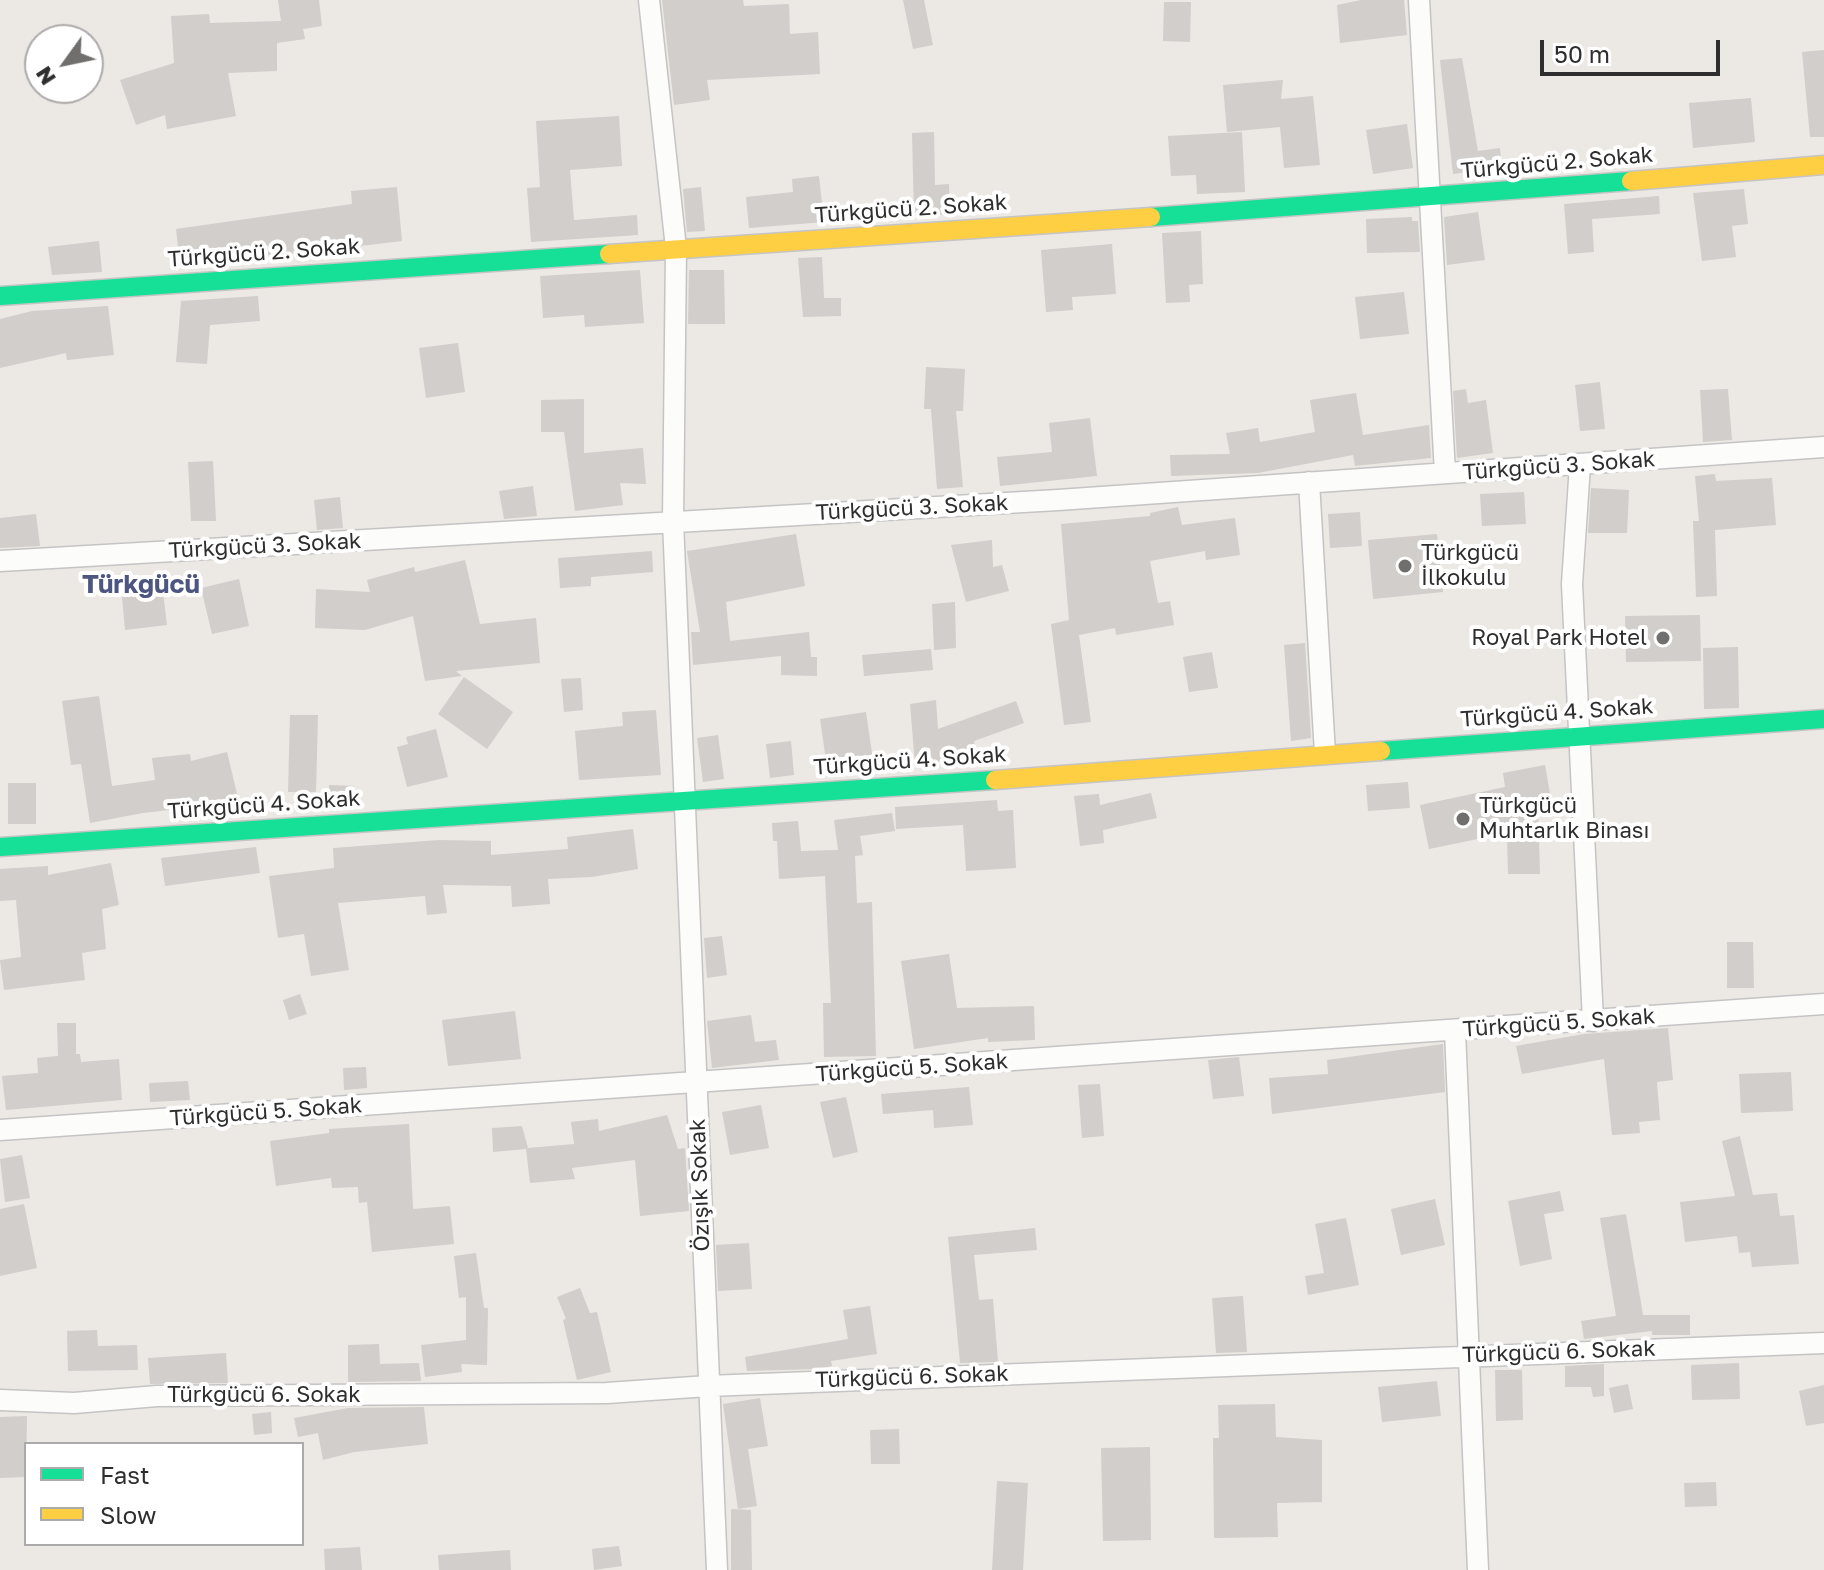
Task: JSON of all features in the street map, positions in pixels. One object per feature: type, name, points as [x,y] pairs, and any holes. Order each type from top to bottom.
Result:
[{"type":"main road","name":"Türkgücü 2. Sokak","points":[[0,296],[1428,198],[1824,165]]},
{"type":"main road","name":"Türkgücü 4. Sokak","points":[[0,847],[1824,719]]},
{"type":"street","name":"Özışık Sokak","points":[[649,0],[676,248],[673,521],[717,1570]]},
{"type":"street","points":[[1419,0],[1445,473]]},
{"type":"street","name":"Türkgücü 3. Sokak","points":[[0,561],[1309,482],[1824,447]]},
{"type":"street","points":[[1580,465],[1572,584],[1593,1021]]},
{"type":"street","points":[[1309,482],[1325,754]]},
{"type":"street","name":"Türkgücü 5. Sokak","points":[[0,1130],[1824,1004]]},
{"type":"street","points":[[1455,1031],[1478,1570]]},
{"type":"street","name":"Türkgücü 6. Sokak","points":[[0,1400],[74,1403],[157,1396],[607,1393],[708,1386],[1824,1343]]},
{"type":"building","points":[[278,0],[319,0],[322,26],[303,29],[305,39],[277,43],[277,71],[228,73],[236,116],[167,129],[165,115],[136,125],[120,80],[174,63],[171,16],[209,14],[210,23],[281,21]]},
{"type":"building","points":[[662,0],[743,0],[744,6],[789,4],[790,34],[818,32],[820,74],[707,80],[710,100],[674,105]]},
{"type":"building","points":[[903,0],[924,0],[933,45],[913,49]]},
{"type":"building","points":[[1361,0],[1404,0],[1407,35],[1340,43],[1337,5]]},
{"type":"building","points":[[1164,2],[1191,2],[1190,42],[1163,41]]},
{"type":"building","points":[[1824,50],[1824,137],[1810,137],[1802,52]]},
{"type":"building","points":[[1462,58],[1478,151],[1500,148],[1502,168],[1453,174],[1440,60]]},
{"type":"building","points":[[1283,80],[1281,99],[1313,96],[1320,165],[1284,168],[1280,127],[1227,132],[1223,85]]},
{"type":"building","points":[[1751,98],[1755,142],[1693,148],[1689,103]]},
{"type":"building","points":[[619,116],[622,166],[570,170],[574,220],[637,215],[638,235],[531,242],[527,188],[540,187],[536,121]]},
{"type":"building","points":[[1407,124],[1413,168],[1373,174],[1366,130]]},
{"type":"building","points":[[934,132],[935,185],[949,184],[950,214],[914,216],[912,133]]},
{"type":"building","points":[[1242,132],[1245,192],[1197,194],[1196,175],[1171,176],[1168,136]]},
{"type":"building","points":[[819,176],[824,222],[749,228],[746,197],[793,192],[792,179]]},
{"type":"building","points":[[397,187],[402,241],[193,266],[191,254],[179,256],[176,229],[352,204],[351,191]]},
{"type":"building","points":[[701,187],[705,231],[687,232],[683,189]]},
{"type":"building","points":[[1744,189],[1748,224],[1732,226],[1736,257],[1702,261],[1693,193]]},
{"type":"building","points":[[1659,196],[1660,214],[1592,219],[1594,252],[1568,254],[1564,204]]},
{"type":"building","points":[[1478,212],[1485,260],[1447,265],[1444,217]]},
{"type":"building","points":[[1412,217],[1412,221],[1418,221],[1420,252],[1367,253],[1366,219]]},
{"type":"building","points":[[1201,231],[1203,284],[1189,285],[1190,302],[1166,303],[1162,233]]},
{"type":"building","points":[[99,241],[102,272],[52,275],[48,247]]},
{"type":"building","points":[[1112,244],[1116,294],[1072,297],[1073,310],[1046,312],[1041,250]]},
{"type":"building","points":[[822,257],[824,298],[841,298],[841,316],[803,317],[798,258]]},
{"type":"building","points":[[640,270],[644,323],[585,327],[584,315],[543,318],[540,276]]},
{"type":"building","points":[[689,270],[724,270],[725,324],[688,324]]},
{"type":"building","points":[[1404,292],[1409,334],[1360,339],[1355,297]]},
{"type":"building","points":[[258,296],[260,321],[210,325],[207,364],[176,362],[181,301]]},
{"type":"building","points":[[108,306],[114,355],[67,360],[66,353],[0,368],[0,319],[32,311]]},
{"type":"building","points":[[458,343],[465,392],[426,398],[419,348]]},
{"type":"building","points":[[926,367],[965,369],[963,411],[956,411],[963,487],[937,489],[931,409],[924,409]]},
{"type":"building","points":[[1600,382],[1605,429],[1580,431],[1575,385]]},
{"type":"building","points":[[1466,389],[1468,403],[1486,400],[1493,453],[1457,458],[1453,391]]},
{"type":"building","points":[[1728,389],[1732,440],[1703,442],[1700,390]]},
{"type":"building","points":[[1356,393],[1363,435],[1429,425],[1431,458],[1355,466],[1353,455],[1258,473],[1171,476],[1170,455],[1230,454],[1226,433],[1258,428],[1260,442],[1315,432],[1310,400]]},
{"type":"building","points":[[584,399],[584,453],[643,448],[646,484],[620,483],[623,505],[575,511],[564,432],[541,432],[541,400]]},
{"type":"building","points":[[1090,418],[1097,476],[1000,486],[997,457],[1052,452],[1049,423]]},
{"type":"building","points":[[213,461],[216,521],[191,521],[188,462]]},
{"type":"building","points":[[1715,474],[1716,481],[1772,478],[1776,525],[1715,530],[1717,596],[1696,597],[1693,521],[1699,521],[1695,476]]},
{"type":"building","points":[[533,486],[537,516],[504,519],[499,491]]},
{"type":"building","points":[[1591,488],[1629,490],[1627,533],[1588,533]]},
{"type":"building","points":[[1524,492],[1526,524],[1482,526],[1480,494]]},
{"type":"building","points":[[340,497],[343,528],[317,530],[314,500]]},
{"type":"building","points":[[1178,507],[1182,525],[1235,518],[1240,555],[1206,560],[1205,551],[1150,561],[1158,603],[1170,601],[1174,625],[1116,635],[1115,628],[1079,635],[1091,722],[1064,725],[1051,624],[1069,620],[1061,524],[1150,516],[1150,513]]},
{"type":"building","points":[[1360,512],[1362,546],[1330,548],[1328,514]]},
{"type":"building","points":[[36,514],[40,546],[0,548],[0,518]]},
{"type":"building","points":[[796,534],[805,586],[726,602],[730,641],[809,632],[811,657],[817,657],[817,676],[781,675],[781,656],[693,665],[691,632],[700,632],[687,551]]},
{"type":"building","name":"Türkgücü İlkokulu","points":[[1437,534],[1443,592],[1373,599],[1368,540]]},
{"type":"building","points":[[992,540],[993,567],[1002,565],[1009,591],[966,602],[951,545]]},
{"type":"building","points":[[652,551],[653,572],[591,577],[591,586],[560,588],[558,558]]},
{"type":"building","points":[[465,560],[480,624],[536,618],[540,663],[456,671],[462,676],[425,681],[413,616],[365,630],[315,628],[316,589],[370,592],[367,580],[414,567],[415,572]]},
{"type":"building","points":[[239,579],[249,626],[212,634],[201,588]]},
{"type":"building","points":[[163,592],[167,625],[125,630],[122,597]]},
{"type":"building","points":[[955,602],[956,648],[934,650],[932,604]]},
{"type":"building","name":"Royal Park Hotel","points":[[1700,615],[1701,661],[1626,662],[1625,616]]},
{"type":"building","points":[[1305,643],[1311,738],[1291,741],[1284,645]]},
{"type":"building","points":[[1738,647],[1739,708],[1704,709],[1703,648]]},
{"type":"building","points":[[931,649],[933,670],[864,676],[862,655]]},
{"type":"building","points":[[1212,652],[1218,688],[1189,692],[1183,657]]},
{"type":"building","points":[[464,677],[513,712],[487,749],[438,714]]},
{"type":"building","points":[[581,678],[583,710],[564,712],[561,679]]},
{"type":"building","points":[[99,696],[112,786],[155,780],[152,758],[190,754],[191,761],[227,752],[239,802],[205,810],[204,806],[90,823],[81,764],[71,765],[62,701]]},
{"type":"building","points":[[936,700],[938,729],[1016,701],[1024,723],[974,741],[976,759],[915,764],[910,704]]},
{"type":"building","points":[[656,710],[661,775],[579,780],[575,731],[623,726],[622,712]]},
{"type":"building","points":[[866,712],[873,760],[827,767],[820,719]]},
{"type":"building","points":[[290,715],[318,715],[316,792],[288,792]]},
{"type":"building","points":[[436,729],[448,777],[407,787],[397,747],[408,744],[406,737]]},
{"type":"building","points":[[718,735],[724,779],[703,782],[697,738]]},
{"type":"building","points":[[791,741],[794,775],[770,778],[766,744]]},
{"type":"building","points":[[1545,765],[1551,799],[1538,801],[1540,874],[1508,874],[1507,833],[1429,849],[1420,805],[1505,787],[1503,773]]},
{"type":"building","points":[[1408,782],[1410,808],[1368,811],[1366,785]]},
{"type":"building","points":[[8,783],[36,783],[36,824],[8,824]]},
{"type":"building","points":[[329,785],[354,786],[354,805],[329,804]]},
{"type":"building","points":[[1151,793],[1157,818],[1103,830],[1104,843],[1080,846],[1074,796],[1099,794],[1100,805]]},
{"type":"building","points":[[997,800],[998,811],[1013,810],[1016,868],[966,871],[963,825],[896,829],[895,807]]},
{"type":"building","points":[[892,813],[895,831],[860,836],[863,855],[855,856],[857,903],[872,902],[876,1056],[824,1057],[823,1003],[831,1003],[825,876],[779,879],[777,841],[773,841],[772,823],[798,821],[801,851],[838,850],[834,820]]},
{"type":"building","points":[[633,829],[638,869],[592,877],[548,879],[550,904],[512,907],[511,886],[443,885],[447,913],[427,915],[425,896],[338,903],[349,970],[311,976],[304,934],[278,938],[269,876],[334,868],[333,848],[439,840],[491,841],[491,855],[568,849],[567,837]]},
{"type":"building","points":[[256,847],[260,873],[165,886],[161,858]]},
{"type":"building","points":[[111,863],[119,905],[102,909],[106,949],[82,953],[85,980],[4,990],[0,960],[21,957],[16,900],[0,901],[0,869],[48,866],[48,875]]},
{"type":"building","points":[[722,936],[727,975],[707,978],[704,938]]},
{"type":"building","points":[[1727,942],[1753,942],[1754,988],[1727,988]]},
{"type":"building","points":[[949,954],[957,1008],[1034,1006],[1035,1040],[988,1042],[988,1038],[914,1049],[901,961]]},
{"type":"building","points":[[300,994],[307,1014],[289,1020],[283,1000]]},
{"type":"building","points":[[515,1011],[521,1059],[448,1066],[442,1020]]},
{"type":"building","points":[[751,1015],[755,1042],[776,1040],[779,1060],[712,1068],[707,1021]]},
{"type":"building","points":[[57,1023],[76,1023],[76,1054],[80,1054],[81,1062],[119,1059],[122,1100],[6,1110],[2,1076],[38,1073],[37,1058],[58,1056]]},
{"type":"building","points":[[1668,1028],[1673,1080],[1657,1082],[1660,1120],[1639,1122],[1640,1133],[1612,1135],[1604,1059],[1522,1074],[1516,1046],[1584,1034]]},
{"type":"building","points":[[1443,1044],[1445,1092],[1272,1114],[1269,1078],[1328,1074],[1327,1060]]},
{"type":"building","points":[[1239,1057],[1244,1096],[1213,1099],[1208,1060]]},
{"type":"building","points":[[366,1067],[367,1088],[344,1090],[343,1068]]},
{"type":"building","points":[[1791,1072],[1793,1111],[1741,1113],[1739,1074]]},
{"type":"building","points":[[188,1081],[190,1100],[150,1102],[149,1083]]},
{"type":"building","points":[[1100,1084],[1104,1136],[1082,1138],[1078,1085]]},
{"type":"building","points":[[969,1087],[973,1125],[934,1128],[933,1110],[883,1114],[881,1094]]},
{"type":"building","points":[[846,1097],[858,1152],[833,1158],[820,1102]]},
{"type":"building","points":[[761,1105],[769,1148],[730,1155],[722,1112]]},
{"type":"building","points":[[667,1115],[678,1149],[685,1148],[689,1211],[640,1216],[635,1160],[572,1168],[575,1179],[530,1183],[526,1149],[493,1152],[492,1128],[522,1126],[528,1148],[574,1144],[571,1122],[598,1119],[599,1131]]},
{"type":"building","points":[[409,1124],[413,1209],[450,1206],[454,1244],[372,1252],[367,1202],[359,1203],[358,1187],[332,1188],[331,1178],[276,1186],[270,1141],[329,1133],[329,1129]]},
{"type":"building","points":[[1740,1136],[1753,1195],[1777,1193],[1780,1216],[1794,1215],[1799,1264],[1752,1267],[1750,1252],[1739,1253],[1737,1236],[1685,1242],[1680,1202],[1735,1196],[1722,1141]]},
{"type":"building","points":[[22,1155],[30,1198],[5,1202],[0,1159]]},
{"type":"building","points":[[1560,1191],[1564,1211],[1544,1214],[1552,1259],[1520,1266],[1508,1201]]},
{"type":"building","points":[[1435,1199],[1445,1245],[1401,1255],[1391,1209]]},
{"type":"building","points":[[24,1204],[37,1268],[0,1276],[0,1209]]},
{"type":"building","points":[[1626,1214],[1643,1315],[1690,1315],[1690,1335],[1652,1335],[1652,1331],[1584,1339],[1581,1321],[1616,1316],[1600,1218]]},
{"type":"building","points":[[1346,1218],[1359,1285],[1308,1295],[1305,1276],[1324,1273],[1315,1224]]},
{"type":"building","points":[[1035,1228],[1037,1250],[974,1255],[979,1300],[993,1299],[998,1362],[960,1363],[948,1237]]},
{"type":"building","points":[[749,1243],[752,1289],[718,1291],[716,1245]]},
{"type":"building","points":[[476,1253],[484,1308],[488,1308],[487,1365],[461,1364],[462,1372],[425,1377],[421,1345],[466,1340],[466,1297],[459,1298],[454,1256]]},
{"type":"building","points":[[580,1288],[590,1313],[597,1312],[611,1372],[577,1380],[563,1320],[566,1319],[557,1297]]},
{"type":"building","points":[[1243,1296],[1247,1352],[1216,1353],[1212,1298]]},
{"type":"building","points":[[870,1306],[877,1354],[831,1361],[832,1366],[817,1369],[747,1371],[745,1357],[848,1339],[843,1310]]},
{"type":"building","points":[[97,1330],[98,1346],[137,1345],[138,1370],[68,1371],[67,1331]]},
{"type":"building","points":[[379,1344],[380,1364],[419,1363],[421,1381],[348,1382],[348,1345]]},
{"type":"building","points":[[226,1353],[228,1383],[150,1384],[148,1358]]},
{"type":"building","points":[[1739,1363],[1740,1399],[1692,1400],[1691,1365]]},
{"type":"building","points":[[1604,1364],[1604,1396],[1593,1397],[1591,1387],[1565,1387],[1565,1366]]},
{"type":"building","points":[[1495,1370],[1522,1370],[1523,1420],[1496,1421]]},
{"type":"building","points":[[1437,1381],[1441,1416],[1382,1422],[1378,1387]]},
{"type":"building","points":[[1628,1384],[1633,1409],[1614,1413],[1609,1388]]},
{"type":"building","points":[[1824,1385],[1824,1423],[1806,1426],[1799,1391]]},
{"type":"building","points":[[760,1398],[768,1446],[748,1449],[757,1506],[738,1509],[723,1404]]},
{"type":"building","points":[[1275,1404],[1276,1437],[1322,1440],[1322,1502],[1277,1503],[1278,1537],[1214,1538],[1213,1438],[1219,1438],[1218,1405]]},
{"type":"building","points":[[424,1407],[428,1444],[354,1452],[323,1460],[318,1433],[298,1437],[294,1418],[348,1408]]},
{"type":"building","points":[[271,1412],[272,1433],[254,1435],[252,1414]]},
{"type":"building","points":[[27,1416],[24,1477],[0,1478],[0,1417]]},
{"type":"building","points":[[899,1429],[900,1464],[871,1464],[870,1430]]},
{"type":"building","points":[[1150,1447],[1151,1540],[1103,1541],[1101,1448]]},
{"type":"building","points":[[997,1481],[1028,1483],[1023,1570],[992,1570]]},
{"type":"building","points":[[1716,1482],[1717,1506],[1685,1507],[1684,1483]]},
{"type":"building","points":[[731,1509],[751,1510],[752,1570],[731,1570]]},
{"type":"building","points":[[619,1546],[622,1566],[594,1570],[592,1549]]},
{"type":"building","points":[[360,1547],[362,1570],[325,1570],[324,1549]]},
{"type":"building","points":[[510,1550],[511,1570],[439,1570],[438,1555]]},
{"type":"traffic: fast","points":[[1151,217],[1631,181]]},
{"type":"traffic: fast","points":[[0,296],[609,254]]},
{"type":"traffic: fast","points":[[1381,751],[1824,719]]},
{"type":"traffic: fast","points":[[0,847],[995,780]]},
{"type":"traffic: slow","points":[[1631,181],[1824,165]]},
{"type":"traffic: slow","points":[[609,254],[1151,217]]},
{"type":"traffic: slow","points":[[995,780],[1381,751]]},
{"type":"place","name":"Türkgücü İlkokulu","points":[[1405,566]]},
{"type":"place","name":"Royal Park Hotel","points":[[1663,638]]},
{"type":"place","name":"Türkgücü Muhtarlık Binası","points":[[1463,819]]},
{"type":"district","name":"Türkgücü","points":[[141,585]]}]
